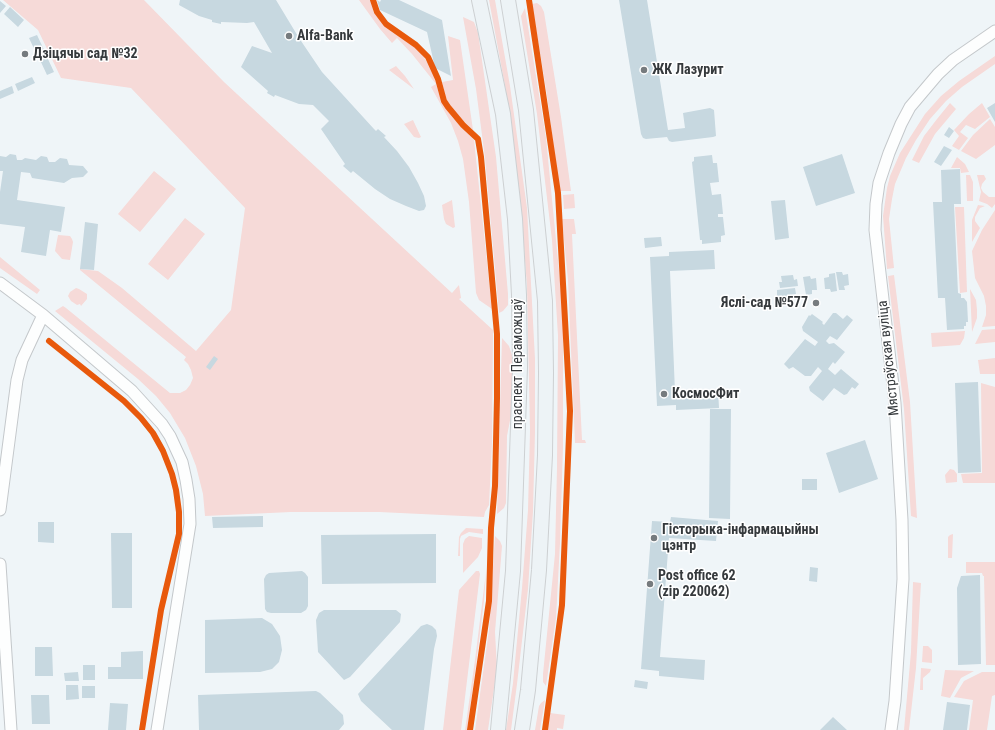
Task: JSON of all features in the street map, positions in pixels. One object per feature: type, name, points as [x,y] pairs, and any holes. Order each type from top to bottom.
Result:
[{"type":"main road","name":"праспект Пераможцаў","points":[[479,0],[503,114],[515,219],[519,295],[520,367],[513,571],[498,730]]},
{"type":"main road","name":"праспект Пераможцаў","points":[[508,0],[526,110],[545,301],[545,455],[539,570],[528,690],[522,730]]},
{"type":"street","name":"Мястраўская вуліца","points":[[891,730],[895,702],[903,579],[902,520],[894,403],[875,230],[876,204],[879,183],[901,124],[910,108],[929,84],[953,60],[995,31]]},
{"type":"street","points":[[0,283],[43,315],[132,391],[166,430],[182,462],[189,500],[190,524],[157,730]]},
{"type":"street","points":[[0,510],[17,380],[22,360],[43,315]]},
{"type":"street","points":[[0,564],[11,730]]},
{"type":"shaded area","points":[[3,0],[144,0],[224,82],[452,293],[459,285],[461,298],[459,299],[493,330],[492,443],[489,505],[484,517],[379,512],[291,512],[205,516],[203,494],[196,466],[185,438],[170,413],[156,396],[138,379],[55,311],[63,306],[66,308],[170,393],[180,393],[186,390],[193,378],[188,364],[184,360],[186,357],[80,269],[98,271],[122,288],[196,351],[231,310],[245,208],[131,88],[61,78],[38,30]]},
{"type":"shaded area","points":[[359,0],[370,0],[374,13],[384,25],[410,43],[421,53],[432,70],[439,94],[446,108],[452,117],[474,140],[492,309],[479,300],[476,293],[469,202],[463,159],[451,123],[431,87],[436,84],[397,38],[392,43]]},
{"type":"shaded area","points":[[489,0],[495,0],[510,86],[527,208],[535,359],[533,511],[528,589],[511,730],[506,730],[513,683],[528,510],[530,431],[527,286],[521,208],[513,141],[505,86]]},
{"type":"shaded area","points":[[537,3],[541,6],[544,12],[571,191],[559,191],[547,95],[532,4]]},
{"type":"shaded area","points":[[525,8],[546,138],[563,312],[563,447],[560,543],[556,618],[546,686],[543,682],[543,674],[555,554],[558,336],[552,240],[537,114],[521,16]]},
{"type":"shaded area","points":[[463,17],[474,22],[478,33],[496,157],[508,294],[508,305],[499,313],[485,158],[476,89]]},
{"type":"shaded area","points":[[448,36],[460,40],[473,130],[456,114],[445,95],[442,82],[453,80]]},
{"type":"shaded area","points":[[995,56],[995,64],[962,87],[946,101],[930,119],[906,158],[895,184],[892,199],[889,219],[894,268],[887,269],[883,216],[890,176],[900,153],[925,114],[941,96],[959,81]]},
{"type":"shaded area","points":[[396,66],[405,76],[414,89],[389,70]]},
{"type":"shaded area","points":[[950,103],[956,109],[935,134],[919,163],[912,160],[924,136]]},
{"type":"shaded area","points":[[982,103],[990,117],[975,129],[966,125],[960,132],[968,138],[959,150],[952,146],[959,136],[954,130]]},
{"type":"shaded area","points":[[990,119],[995,127],[995,145],[976,159],[961,151],[973,135]]},
{"type":"shaded area","points":[[413,120],[421,137],[419,138],[414,137],[404,124]]},
{"type":"shaded area","points":[[957,157],[965,164],[969,172],[961,173],[960,168],[951,168]]},
{"type":"shaded area","points":[[154,171],[176,189],[140,232],[118,214]]},
{"type":"shaded area","points":[[966,175],[970,175],[973,182],[973,201],[967,201]]},
{"type":"shaded area","points":[[977,175],[984,175],[986,179],[981,188],[983,192],[989,197],[995,197],[995,204],[992,208],[979,201],[981,192]]},
{"type":"shaded area","points":[[574,194],[575,208],[564,209],[563,195]]},
{"type":"shaded area","points":[[452,200],[455,227],[453,228],[446,224],[442,205]]},
{"type":"shaded area","points":[[978,205],[985,206],[980,208],[975,217],[975,221],[980,228],[972,242],[972,220]]},
{"type":"shaded area","points":[[955,207],[964,207],[967,292],[960,293]]},
{"type":"shaded area","points":[[995,210],[995,326],[982,327],[986,315],[986,306],[984,296],[975,278],[972,251],[982,230]]},
{"type":"shaded area","points":[[185,218],[205,234],[168,280],[148,264]]},
{"type":"shaded area","points":[[562,219],[574,219],[576,234],[572,234],[582,440],[585,440],[586,443],[575,443],[568,280]]},
{"type":"shaded area","points":[[58,235],[70,236],[72,239],[73,242],[70,260],[62,259],[55,251]]},
{"type":"shaded area","points":[[0,257],[40,290],[37,294],[0,268]]},
{"type":"shaded area","points":[[894,275],[910,402],[917,518],[911,516],[904,409],[888,276]]},
{"type":"shaded area","points":[[76,288],[87,294],[87,299],[81,306],[80,304],[77,305],[71,301],[68,296],[70,292]]},
{"type":"shaded area","points":[[970,289],[976,300],[977,310],[977,318],[972,332]]},
{"type":"shaded area","points":[[995,329],[995,342],[975,344],[982,330]]},
{"type":"shaded area","points":[[965,331],[964,338],[960,345],[932,347],[931,333]]},
{"type":"shaded area","points":[[502,338],[509,346],[512,355],[512,410],[507,436],[506,503],[504,508],[497,514]]},
{"type":"shaded area","points":[[995,358],[995,374],[980,374],[978,360]]},
{"type":"shaded area","points":[[981,383],[995,387],[995,483],[963,483],[961,474],[982,473]]},
{"type":"shaded area","points":[[950,469],[954,470],[957,474],[957,482],[946,483],[945,475]]},
{"type":"shaded area","points":[[466,528],[483,529],[483,534],[469,532],[461,536],[460,556],[458,556],[459,537]]},
{"type":"shaded area","points":[[953,534],[952,558],[948,558],[948,537]]},
{"type":"shaded area","points":[[469,536],[482,538],[482,548],[478,557],[463,573],[463,544],[465,539]]},
{"type":"shaded area","points":[[495,536],[500,541],[502,546],[495,632],[497,668],[488,730],[475,730],[489,630]]},
{"type":"shaded area","points":[[966,562],[995,562],[995,665],[986,665],[984,576],[982,573],[966,573]]},
{"type":"shaded area","points":[[476,571],[479,571],[480,574],[461,730],[443,730],[459,590]]},
{"type":"shaded area","points":[[486,572],[476,665],[467,730],[465,730],[475,660]]},
{"type":"shaded area","points":[[913,582],[921,583],[916,668],[909,730],[904,730],[911,652]]},
{"type":"shaded area","points":[[923,646],[928,646],[932,650],[932,663],[922,662]]},
{"type":"shaded area","points":[[921,668],[931,669],[930,672],[923,678],[923,690],[920,690]]},
{"type":"shaded area","points":[[945,670],[974,671],[961,678],[950,698],[941,696]]},
{"type":"shaded area","points":[[982,672],[995,672],[995,695],[992,696],[987,730],[969,730],[973,700],[954,697],[964,681]]},
{"type":"shaded area","points":[[545,700],[540,730],[535,730],[539,706]]},
{"type":"shaded area","points":[[550,713],[565,715],[563,729],[557,728],[557,730],[547,730]]},
{"type":"building","points":[[180,0],[276,0],[322,72],[376,131],[378,129],[386,136],[384,137],[409,167],[424,196],[426,206],[424,210],[419,211],[390,199],[353,171],[351,173],[343,166],[345,164],[321,129],[329,121],[313,105],[299,104],[275,95],[274,97],[267,93],[268,91],[241,67],[252,46],[272,53],[254,22],[221,22],[221,24],[212,22],[212,20],[199,16],[179,5]]},
{"type":"building","points":[[377,0],[380,2],[381,0],[399,0],[442,20],[451,76],[435,68],[427,32],[380,10]]},
{"type":"building","name":"ЖК Лазурит","points":[[619,0],[647,0],[668,130],[685,128],[683,113],[710,108],[714,110],[716,136],[672,142],[669,141],[667,137],[643,138],[641,134]]},
{"type":"building","points":[[0,1],[6,6],[0,13]]},
{"type":"building","points":[[10,7],[24,20],[18,27],[4,14]]},
{"type":"building","points":[[37,35],[45,52],[37,55],[29,38]]},
{"type":"building","points":[[47,57],[54,72],[47,75],[40,60]]},
{"type":"building","points":[[32,77],[35,83],[18,91],[15,84]]},
{"type":"building","points":[[12,86],[14,93],[0,99],[0,91]]},
{"type":"building","points":[[995,103],[995,122],[987,108]]},
{"type":"building","points":[[949,127],[954,131],[949,138],[944,135]]},
{"type":"building","points":[[944,146],[952,150],[941,166],[934,162]]},
{"type":"building","points":[[10,154],[16,155],[17,160],[22,160],[25,158],[36,160],[41,156],[47,157],[49,162],[55,162],[60,158],[67,159],[69,165],[83,166],[88,172],[83,177],[72,178],[64,183],[32,178],[30,173],[21,172],[17,200],[65,207],[61,232],[50,230],[46,256],[21,252],[25,227],[0,224],[0,192],[3,171],[0,171],[0,156],[6,157]]},
{"type":"building","points":[[842,154],[855,193],[816,206],[803,167]]},
{"type":"building","points":[[712,155],[713,163],[717,163],[719,182],[710,183],[712,195],[721,194],[723,214],[718,214],[718,217],[723,217],[725,235],[721,236],[721,242],[702,244],[702,240],[700,240],[692,162],[694,161],[694,157]]},
{"type":"building","points":[[960,169],[961,204],[954,204],[958,293],[961,294],[961,298],[964,298],[967,302],[968,322],[966,322],[964,329],[947,330],[945,298],[938,298],[933,202],[942,202],[941,170]]},
{"type":"building","points":[[785,200],[789,238],[775,240],[771,201]]},
{"type":"building","points":[[85,222],[98,224],[94,270],[80,269]]},
{"type":"building","points":[[661,237],[662,246],[645,248],[644,238]]},
{"type":"building","points":[[714,250],[715,269],[670,271],[675,392],[718,390],[719,408],[676,410],[676,405],[657,406],[650,257],[669,256],[669,252]]},
{"type":"building","points":[[836,272],[842,272],[843,275],[848,274],[849,285],[844,286],[845,290],[839,290]]},
{"type":"building","points":[[835,273],[837,291],[831,292],[830,289],[825,289],[824,278],[829,277],[829,274]]},
{"type":"building","points":[[793,275],[794,280],[797,279],[798,286],[780,288],[779,282],[782,282],[781,276]]},
{"type":"building","points":[[810,276],[811,279],[816,278],[817,290],[812,290],[812,294],[806,295],[803,277]]},
{"type":"building","points":[[795,288],[796,294],[792,295],[793,300],[782,301],[781,296],[777,297],[777,290]]},
{"type":"building","points":[[833,313],[836,313],[843,319],[847,315],[853,320],[837,340],[830,336],[826,341],[829,344],[834,343],[845,352],[835,364],[833,362],[828,369],[835,375],[841,369],[859,384],[855,389],[852,387],[847,394],[844,395],[834,388],[823,401],[810,391],[809,387],[822,371],[818,367],[811,376],[805,376],[793,367],[789,369],[784,364],[805,339],[815,346],[818,342],[803,331],[802,327],[809,315],[810,316],[812,314],[823,322],[822,323],[824,325]]},
{"type":"building","points":[[214,356],[218,359],[210,370],[206,367]]},
{"type":"building","points":[[978,382],[981,472],[958,473],[955,383]]},
{"type":"building","points":[[710,409],[731,409],[730,519],[709,518]]},
{"type":"building","points":[[865,440],[878,479],[839,493],[826,453]]},
{"type":"building","points":[[802,479],[817,479],[817,490],[802,490]]},
{"type":"building","points":[[263,516],[263,527],[213,528],[212,517]]},
{"type":"building","points":[[671,517],[718,521],[716,541],[669,538],[660,657],[705,660],[704,680],[659,676],[659,671],[641,669],[652,521],[670,522]]},
{"type":"building","points":[[38,522],[54,522],[54,543],[38,542]]},
{"type":"building","points":[[111,533],[132,533],[132,608],[112,608]]},
{"type":"building","points":[[436,534],[436,583],[322,584],[321,535]]},
{"type":"building","points":[[810,567],[818,568],[817,582],[809,581]]},
{"type":"building","points":[[302,571],[308,577],[308,606],[306,610],[301,613],[267,612],[265,609],[264,579],[266,575],[269,573]]},
{"type":"building","points":[[980,575],[981,664],[958,665],[957,588],[961,576]]},
{"type":"building","points":[[324,610],[396,610],[401,614],[400,622],[350,677],[344,680],[318,652],[316,620],[319,613]]},
{"type":"building","points":[[262,618],[272,624],[280,636],[282,650],[279,662],[272,669],[260,672],[205,673],[205,620]]},
{"type":"building","points":[[427,624],[436,630],[437,636],[424,730],[392,730],[361,701],[358,694],[421,626]]},
{"type":"building","points":[[35,647],[52,647],[53,676],[35,676]]},
{"type":"building","points":[[143,651],[143,679],[108,679],[108,667],[121,667],[121,652]]},
{"type":"building","points":[[83,665],[95,665],[95,680],[83,680]]},
{"type":"building","points":[[78,672],[79,681],[65,681],[64,673]]},
{"type":"building","points":[[635,680],[648,682],[647,689],[634,687]]},
{"type":"building","points":[[66,685],[78,685],[79,699],[66,700]]},
{"type":"building","points":[[82,686],[95,686],[95,698],[82,698]]},
{"type":"building","points":[[316,691],[343,715],[344,724],[339,730],[199,730],[198,695]]},
{"type":"building","points":[[31,695],[49,695],[50,724],[32,724]]},
{"type":"building","points":[[947,702],[970,705],[967,730],[943,730]]},
{"type":"building","points":[[110,703],[128,704],[126,730],[108,730]]},
{"type":"building","points":[[833,717],[847,730],[820,730]]},
{"type":"cycle path","points":[[373,0],[377,12],[386,24],[416,45],[428,57],[438,79],[444,101],[463,125],[478,139],[481,157],[497,334],[497,398],[495,486],[491,528],[489,601],[470,730]]},
{"type":"cycle path","points":[[529,0],[558,193],[570,411],[562,605],[545,730]]},
{"type":"cycle path","points":[[49,341],[124,401],[141,418],[153,433],[163,451],[172,474],[176,490],[179,512],[179,534],[161,610],[142,730]]},
{"type":"place","name":"Alfa-Bank","points":[[289,36]]},
{"type":"place","name":"Дзіцячы сад №32","points":[[25,54]]},
{"type":"place","name":"ЖК Лазурит","points":[[644,70]]},
{"type":"place","name":"Яслі-сад №577","points":[[816,303]]},
{"type":"place","name":"КосмосФит","points":[[664,394]]},
{"type":"place","name":"Гісторыка-інфармацыйны цэнтр","points":[[654,538]]},
{"type":"place","name":"Post office 62 (zip 220062)","points":[[650,584]]}]
